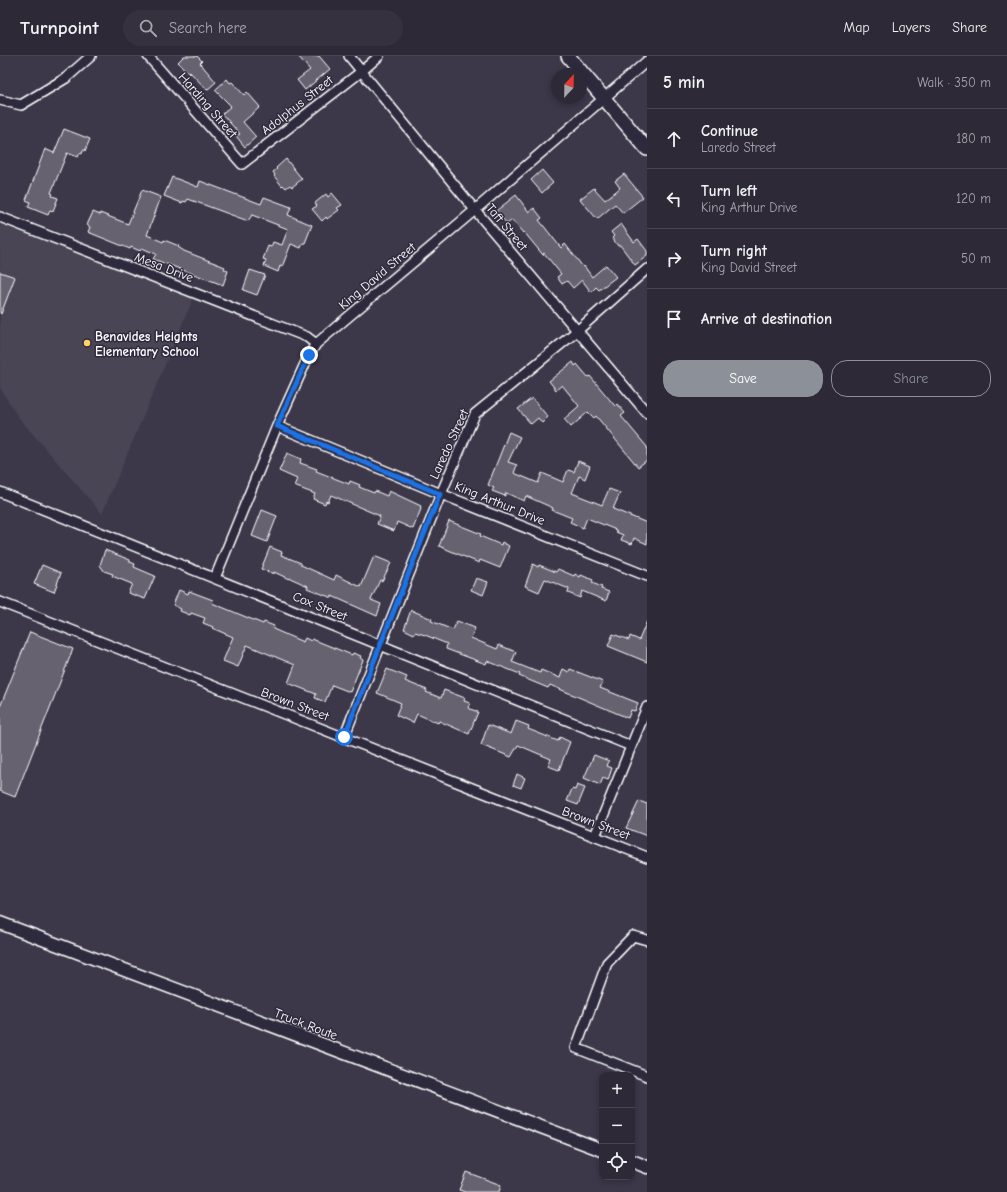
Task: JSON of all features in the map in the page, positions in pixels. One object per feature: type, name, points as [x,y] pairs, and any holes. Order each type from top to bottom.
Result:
[{"type":"main road","points":[[568,56],[647,149]]},
{"type":"street","points":[[0,100],[22,105],[66,78],[91,56]]},
{"type":"street","name":"Harding Street","points":[[148,56],[242,164],[250,158]]},
{"type":"street","name":"Taft Street","points":[[349,56],[475,210],[647,413]]},
{"type":"street","name":"Adolphus Street","points":[[250,158],[362,71],[379,56]]},
{"type":"street","name":"King David Street","points":[[215,578],[277,426],[309,355],[316,344],[475,210],[603,97],[647,61]]},
{"type":"street","name":"Mesa Drive","points":[[0,217],[307,337],[316,344]]},
{"type":"street","name":"Laredo Street","points":[[344,737],[440,494],[475,414],[577,330],[647,269]]},
{"type":"street","name":"King Arthur Drive","points":[[277,426],[440,494],[647,576]]},
{"type":"street","name":"Cox Street","points":[[0,492],[631,746]]},
{"type":"street","name":"Brown Street","points":[[0,602],[647,856]]},
{"type":"street","points":[[595,836],[647,707]]},
{"type":"street","name":"Truck Route","points":[[0,924],[599,1149]]},
{"type":"street","points":[[647,940],[633,936],[607,963],[576,1048],[647,1076]]},
{"type":"street","points":[[635,1162],[647,1167]]},
{"type":"shaded area","name":"Benavides Heights Elementary School","points":[[0,223],[193,299],[102,514],[18,417],[0,388]]},
{"type":"building","points":[[184,56],[197,56],[202,61],[200,63],[216,82],[207,90],[178,62]]},
{"type":"building","points":[[298,56],[319,56],[330,69],[305,90],[297,80],[310,70]]},
{"type":"building","points":[[227,79],[230,83],[232,82],[244,95],[247,92],[260,107],[243,122],[256,137],[245,147],[236,136],[240,134],[222,114],[231,106],[215,90]]},
{"type":"building","points":[[64,129],[90,139],[85,151],[83,150],[82,154],[80,153],[78,157],[67,153],[51,193],[53,194],[52,196],[58,198],[53,211],[50,210],[48,215],[28,207],[30,202],[26,200],[45,149],[54,153]]},
{"type":"building","points":[[286,159],[302,179],[292,187],[290,185],[286,188],[283,185],[282,186],[274,176],[275,175],[273,172]]},
{"type":"building","points":[[542,170],[553,183],[542,193],[531,180]]},
{"type":"building","points":[[624,174],[643,197],[623,213],[615,204],[597,219],[580,199],[594,188],[605,200],[620,188],[615,181]]},
{"type":"building","points":[[172,177],[198,187],[200,181],[261,204],[264,197],[291,207],[288,215],[312,225],[305,243],[303,243],[301,248],[291,244],[282,267],[280,266],[278,272],[264,266],[266,260],[263,259],[268,246],[271,247],[273,242],[282,245],[288,229],[252,215],[248,221],[188,199],[186,202],[183,201],[182,203],[164,196]]},
{"type":"building","points":[[142,190],[161,197],[147,235],[163,242],[164,240],[179,246],[178,247],[184,251],[225,267],[224,269],[228,271],[223,285],[153,259],[156,254],[142,248],[140,251],[131,247],[130,249],[88,232],[90,227],[87,225],[93,212],[100,215],[100,213],[128,224]]},
{"type":"building","points":[[332,193],[342,205],[337,208],[339,210],[322,221],[312,209],[317,206],[315,203],[326,194],[328,197]]},
{"type":"building","points":[[516,195],[529,212],[534,208],[542,218],[539,220],[561,248],[565,244],[592,277],[606,265],[616,277],[599,290],[596,287],[591,292],[582,280],[573,288],[567,281],[562,284],[557,277],[561,274],[544,253],[543,255],[512,220],[507,224],[496,211]]},
{"type":"building","points":[[621,224],[634,242],[638,239],[647,251],[647,256],[635,265],[620,245],[618,246],[612,238],[614,236],[611,232]]},
{"type":"building","points":[[250,270],[265,275],[257,295],[243,290]]},
{"type":"building","points":[[0,272],[15,277],[1,314],[0,313]]},
{"type":"building","points":[[573,362],[575,366],[577,364],[588,377],[590,376],[615,406],[617,404],[625,413],[621,416],[647,447],[647,460],[638,467],[596,416],[594,418],[588,412],[571,427],[564,419],[579,406],[562,385],[556,390],[549,381]]},
{"type":"building","points":[[532,398],[548,417],[542,423],[538,418],[531,424],[518,409]]},
{"type":"building","points":[[509,432],[520,437],[508,462],[517,465],[514,473],[538,483],[542,473],[563,482],[568,470],[574,472],[578,461],[590,466],[585,479],[579,476],[572,493],[602,505],[609,489],[620,493],[613,509],[647,523],[647,544],[634,538],[632,544],[621,540],[623,535],[616,532],[616,530],[587,518],[583,528],[570,522],[572,518],[552,510],[553,508],[526,496],[524,501],[506,493],[505,496],[492,491],[494,488],[488,485]]},
{"type":"building","points":[[287,453],[301,459],[300,463],[317,469],[316,471],[349,484],[350,481],[360,485],[359,487],[374,493],[375,491],[387,496],[389,491],[421,506],[413,529],[397,522],[394,531],[377,524],[380,516],[331,495],[328,502],[326,501],[325,504],[313,499],[315,494],[294,486],[297,479],[279,471]]},
{"type":"building","points":[[262,510],[277,516],[267,542],[252,536]]},
{"type":"building","points":[[449,521],[481,534],[480,536],[501,545],[502,542],[509,546],[500,568],[480,560],[479,563],[439,546]]},
{"type":"building","points":[[270,547],[282,552],[281,555],[301,563],[301,565],[334,580],[336,575],[361,587],[374,556],[391,563],[382,581],[380,580],[371,600],[381,604],[377,616],[332,596],[332,598],[307,588],[308,586],[290,578],[289,579],[274,572],[274,574],[261,569]]},
{"type":"building","points":[[105,550],[130,560],[130,562],[135,564],[134,567],[155,576],[145,599],[128,593],[132,584],[104,571],[100,565]]},
{"type":"building","points":[[533,564],[556,572],[558,569],[574,576],[575,574],[580,577],[581,575],[593,580],[592,583],[609,592],[606,601],[582,591],[580,598],[568,593],[569,589],[545,579],[539,592],[525,586]]},
{"type":"building","points":[[42,565],[61,573],[54,592],[34,584]]},
{"type":"building","points":[[476,578],[488,582],[483,595],[471,590]]},
{"type":"building","points":[[179,590],[188,594],[189,591],[213,600],[212,603],[263,624],[264,622],[274,626],[273,629],[303,642],[305,638],[311,641],[312,639],[352,655],[353,653],[361,656],[360,658],[363,660],[350,692],[332,685],[325,702],[315,698],[316,694],[288,683],[295,665],[247,645],[238,667],[223,661],[233,637],[203,623],[205,618],[180,611],[181,609],[173,605]]},
{"type":"building","points":[[411,610],[432,619],[431,621],[453,630],[457,621],[475,628],[471,638],[497,649],[499,645],[516,652],[512,662],[540,673],[541,670],[560,678],[563,669],[569,672],[570,669],[603,682],[600,688],[638,703],[635,711],[631,710],[628,718],[550,685],[548,688],[519,676],[520,674],[487,661],[486,664],[446,649],[447,644],[425,635],[415,632],[414,634],[404,629]]},
{"type":"building","points":[[647,621],[647,662],[608,646],[613,634],[629,640],[630,636],[639,640]]},
{"type":"building","points":[[30,632],[73,649],[15,797],[0,791],[0,707]]},
{"type":"building","points":[[387,669],[407,677],[405,681],[427,690],[426,692],[441,698],[444,690],[465,698],[464,701],[470,703],[468,708],[478,712],[469,734],[439,721],[438,723],[417,714],[413,723],[396,715],[401,703],[377,693]]},
{"type":"building","points":[[516,721],[529,726],[528,729],[558,741],[560,737],[570,742],[559,770],[548,766],[551,759],[518,745],[511,757],[481,745],[488,725],[511,734]]},
{"type":"building","points":[[594,755],[609,761],[607,766],[612,768],[608,780],[603,778],[600,785],[584,778]]},
{"type":"building","points":[[517,774],[525,778],[521,788],[513,785]]},
{"type":"building","points":[[577,785],[585,788],[578,805],[567,801],[572,789],[575,790]]},
{"type":"building","points":[[639,801],[647,804],[647,836],[626,828]]},
{"type":"building","points":[[466,1172],[501,1185],[499,1192],[465,1192],[459,1190]]},
{"type":"place","name":"Benavides Heights Elementary School","points":[[87,343]]},
{"type":"route","points":[[309,355],[277,426],[440,494],[344,737]]}]
